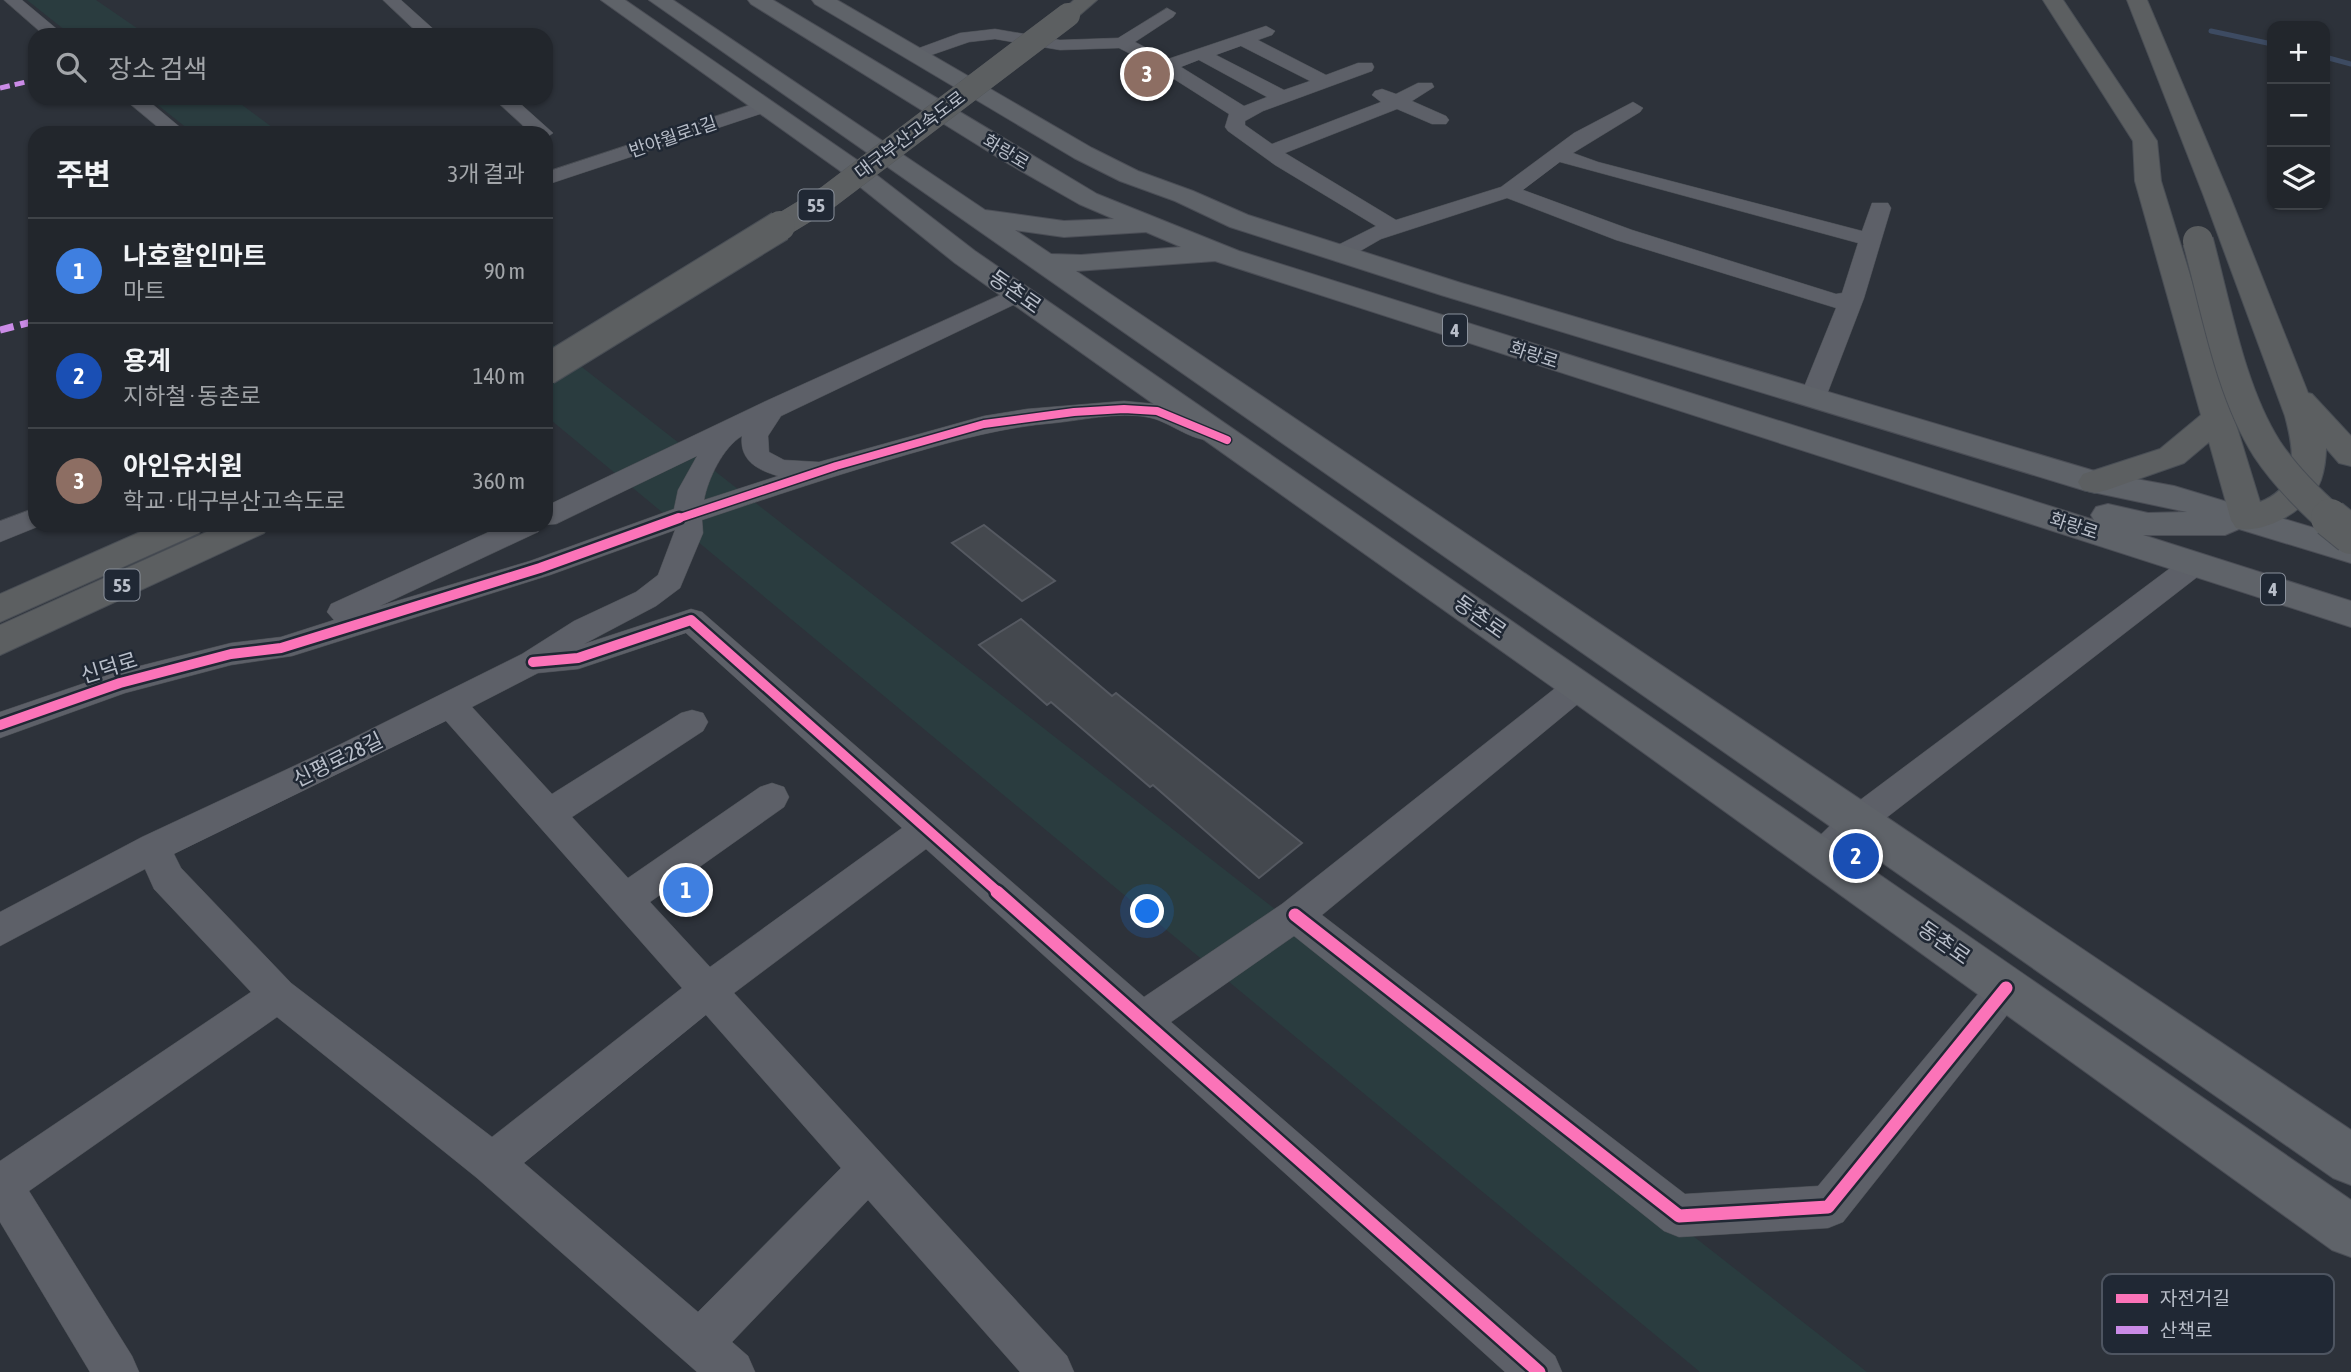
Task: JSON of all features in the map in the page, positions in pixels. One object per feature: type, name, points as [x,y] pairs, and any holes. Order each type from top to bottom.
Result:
[{"type":"highway","points":[[2053,0],[2145,141],[2188,222],[2234,370],[2259,434],[2297,487],[2351,535]]},
{"type":"highway","points":[[2137,0],[2291,389],[2310,450],[2304,481],[2282,506],[2248,520],[2148,181],[2145,141]]},
{"type":"highway","name":"대구부산고속도로","points":[[553,342],[606,313],[787,202],[1065,5]]},
{"type":"highway","name":"대구부산고속도로","points":[[553,366],[828,197],[1065,5]]},
{"type":"highway","points":[[2188,222],[2197,151]]},
{"type":"highway","points":[[2291,389],[2351,456]]},
{"type":"highway","points":[[2095,482],[2172,456],[2218,417]]},
{"type":"highway","name":"55","points":[[0,609],[171,532]]},
{"type":"highway","name":"55","points":[[0,641],[238,532]]},
{"type":"main road","name":"동촌로","points":[[611,0],[848,164],[945,243],[1821,856],[2351,1231]]},
{"type":"main road","points":[[659,0],[2351,1160]]},
{"type":"main road","name":"화랑로","points":[[758,0],[1011,155],[1088,198],[1229,257],[2346,612]]},
{"type":"main road","name":"화랑로","points":[[822,0],[1083,153],[1129,176],[1184,195],[1240,221],[1813,397],[1949,452],[2174,497],[2351,551]]},
{"type":"main road","points":[[971,216],[1064,229],[1240,221]]},
{"type":"main road","points":[[945,243],[1050,269],[1164,256],[1229,257]]},
{"type":"main road","points":[[1115,261],[1100,273],[1099,280],[1104,295],[1122,318]]},
{"type":"main road","points":[[1018,294],[1050,269]]},
{"type":"main road","points":[[1750,423],[1783,415],[1949,452],[2098,513],[2148,525],[2217,524],[2248,520],[2267,558],[2305,591],[2346,612]]},
{"type":"main road","points":[[2095,482],[2180,531],[2197,552],[2195,564]]},
{"type":"street","points":[[12,0],[46,28]]},
{"type":"street","points":[[391,0],[423,28]]},
{"type":"street","points":[[1122,43],[1167,13]]},
{"type":"street","points":[[1166,66],[1266,31]]},
{"type":"street","points":[[917,55],[966,37],[995,34],[1060,45],[1122,43],[1166,66],[1243,114]]},
{"type":"street","points":[[1242,39],[1439,120]]},
{"type":"street","points":[[1201,54],[1282,97]]},
{"type":"street","points":[[1365,67],[1243,114],[1236,118],[1235,127],[1270,152],[1393,227]]},
{"type":"street","points":[[1270,152],[1396,102],[1425,86]]},
{"type":"street","points":[[142,105],[168,126]]},
{"type":"street","points":[[511,105],[535,126]]},
{"type":"street","name":"반야월로1길","points":[[553,177],[765,106]]},
{"type":"street","points":[[1340,253],[1373,233],[1508,191],[1581,137],[1633,108]]},
{"type":"street","points":[[553,142],[582,167]]},
{"type":"street","points":[[1558,154],[1591,166],[1871,240]]},
{"type":"street","points":[[1508,191],[1624,235],[1798,290],[1835,301],[1852,298]]},
{"type":"street","points":[[1813,397],[1852,298],[1880,208]]},
{"type":"street","points":[[553,514],[1018,294]]},
{"type":"street","points":[[776,406],[758,429],[754,441],[757,454],[767,463],[781,469],[798,471],[836,466]]},
{"type":"street","points":[[231,654],[281,648],[540,568],[687,515],[836,466],[984,424],[1074,412],[1124,409],[1157,411],[1227,440]]},
{"type":"street","points":[[687,515],[692,490],[711,454],[726,434],[748,420]]},
{"type":"street","name":"신평로28길","points":[[0,930],[154,847],[353,753],[533,662],[585,629],[646,599],[670,581],[689,533],[687,515]]},
{"type":"street","points":[[0,532],[28,520]]},
{"type":"street","points":[[231,654],[276,633],[348,610],[513,532]]},
{"type":"street","points":[[1821,856],[1856,822],[2195,564]]},
{"type":"street","points":[[533,662],[578,658],[691,620],[1539,1372]]},
{"type":"street","name":"신덕로","points":[[0,724],[120,683],[231,654]]},
{"type":"street","points":[[1142,1020],[1295,915],[1579,686]]},
{"type":"street","points":[[449,703],[1051,1372]]},
{"type":"street","points":[[549,814],[692,722]]},
{"type":"street","points":[[626,899],[772,797]]},
{"type":"street","points":[[492,1163],[708,990],[926,830]]},
{"type":"street","points":[[154,847],[167,878],[278,995],[492,1163],[732,1372]]},
{"type":"street","points":[[1295,915],[1679,1216],[1828,1207],[2006,988]]},
{"type":"street","points":[[116,1372],[1,1184],[278,995]]},
{"type":"street","points":[[699,1343],[869,1169]]},
{"type":"shaded area","points":[[27,0],[96,0],[137,28],[62,28]]},
{"type":"shaded area","points":[[158,105],[242,105],[271,126],[184,126]]},
{"type":"shaded area","points":[[553,344],[1867,1372],[1700,1372],[553,422]]},
{"type":"building","points":[[984,525],[1055,581],[1022,601],[952,543]]},
{"type":"building","points":[[1021,619],[1112,696],[1116,693],[1302,843],[1259,878],[1153,785],[1150,787],[1051,702],[1047,705],[979,645]]},
{"type":"waterway","points":[[2211,31],[2267,43]]},
{"type":"waterway","points":[[2330,58],[2351,64]]},
{"type":"marked path","points":[[0,88],[28,82]]},
{"type":"marked path","points":[[0,330],[28,323]]},
{"type":"cycle path","points":[[0,725],[120,683],[231,654],[281,648],[540,568],[687,515],[836,466],[984,424],[1074,412],[1124,409],[1157,411],[1227,440]]},
{"type":"cycle path","points":[[533,662],[578,658],[691,620],[1539,1372]]},
{"type":"cycle path","points":[[1295,915],[1679,1216],[1828,1207],[2006,988]]},
{"type":"place","name":"아인유치원","points":[[1147,74]]},
{"type":"place","name":"용계","points":[[1856,856]]},
{"type":"place","name":"나호할인마트","points":[[686,890]]}]
